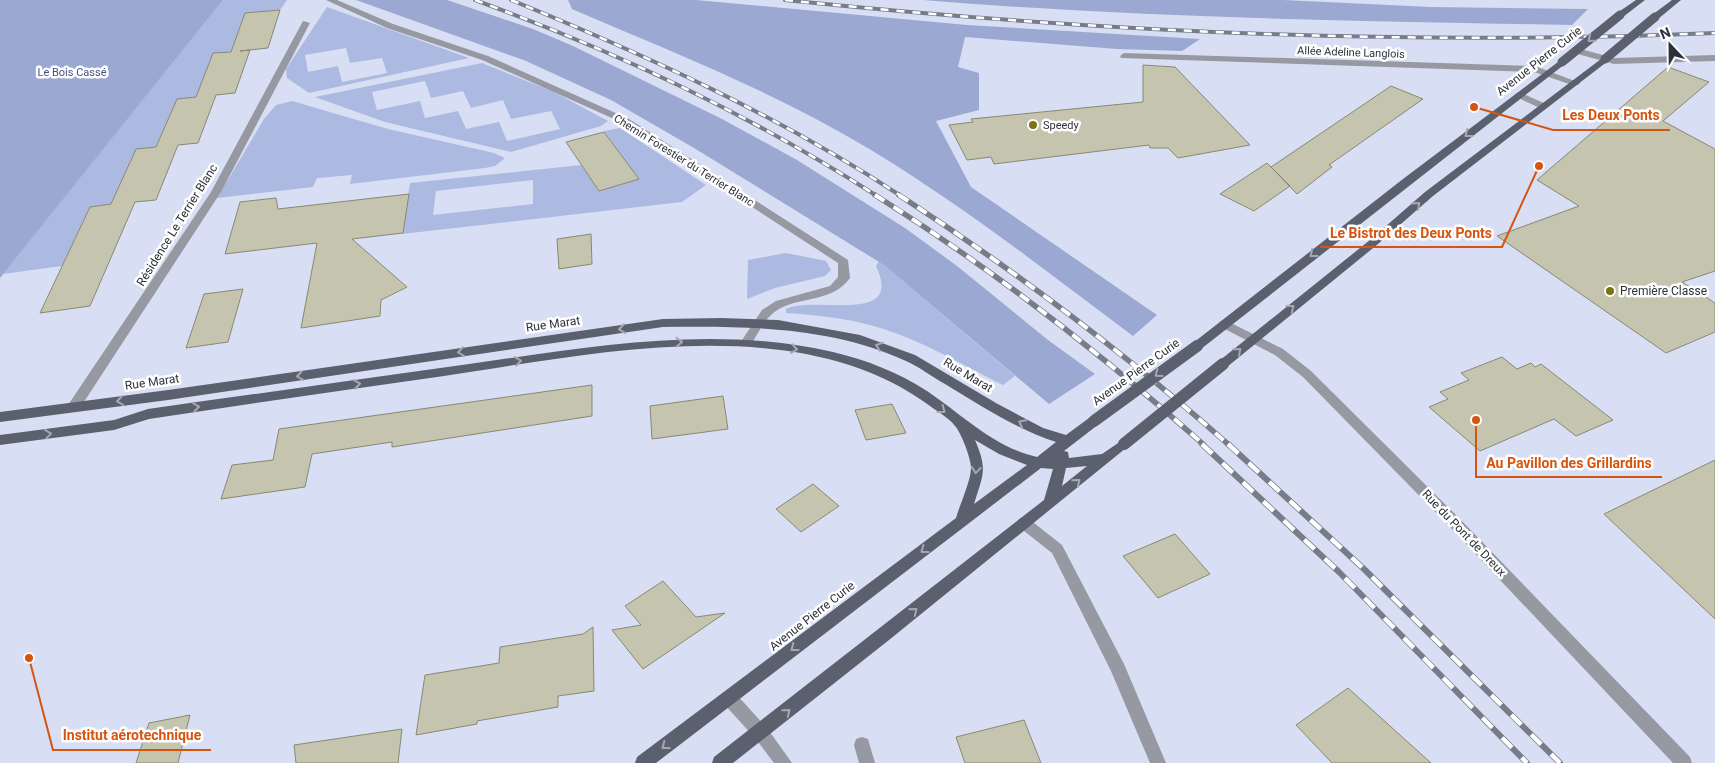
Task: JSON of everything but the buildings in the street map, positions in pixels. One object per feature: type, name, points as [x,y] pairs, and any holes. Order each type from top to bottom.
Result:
[{"type":"main road","name":"Avenue Pierre Curie","points":[[643,763],[730,699],[962,520],[1226,324],[1407,180],[1641,0]]},
{"type":"main road","points":[[720,763],[761,733],[1124,444],[1374,242],[1429,194],[1575,83],[1677,0]]},
{"type":"main road","name":"Rue Marat","points":[[0,417],[663,323],[721,322],[778,324],[856,338],[912,358],[990,406],[1038,432],[1067,441]]},
{"type":"main road","points":[[0,440],[114,425],[148,414],[574,353],[658,343],[710,341],[798,349],[873,368],[909,386],[962,425],[1006,452],[1040,463],[1104,460]]},
{"type":"main road","points":[[962,425],[976,457],[978,469],[962,520]]},
{"type":"main road","points":[[1050,503],[1067,441]]},
{"type":"street","name":"Chemin Forestier du Terrier Blanc","points":[[330,0],[390,26],[485,58],[626,121],[844,262],[844,278],[834,289],[780,304],[766,313],[746,343]]},
{"type":"street","name":"Résidence Le Terrier Blanc","points":[[73,408],[216,192],[306,23]]},
{"type":"street","points":[[1577,50],[1605,59],[1619,61],[1715,58]]},
{"type":"street","name":"Allée Adeline Langlois","points":[[1124,56],[1526,68],[1548,73],[1575,83]]},
{"type":"street","points":[[1519,95],[1543,106]]},
{"type":"street","name":"Rue du Pont de Dreux","points":[[1226,324],[1279,352],[1307,374],[1455,523],[1684,763]]},
{"type":"street","points":[[1024,523],[1057,548],[1118,669],[1158,763]]},
{"type":"street","points":[[730,699],[761,733],[784,763]]},
{"type":"street","points":[[862,745],[867,763]]},
{"type":"shaded area","points":[[223,0],[287,0],[280,10],[245,13],[231,52],[213,54],[196,97],[177,99],[156,147],[136,150],[111,204],[90,207],[62,266],[3,274]]},
{"type":"shaded area","points":[[327,7],[469,58],[309,93],[287,78],[286,69]],"holes":[[[346,48],[350,63],[382,58],[387,73],[342,82],[338,66],[308,72],[305,55]]]},
{"type":"shaded area","points":[[482,63],[554,92],[608,121],[601,126],[511,152],[385,122],[315,97]],"holes":[[[425,81],[431,98],[463,91],[471,108],[503,100],[511,119],[551,111],[560,129],[507,141],[499,122],[466,129],[458,111],[425,118],[420,101],[377,110],[372,92]]]},
{"type":"shaded area","points":[[292,101],[388,129],[494,153],[505,158],[495,166],[485,168],[350,184],[352,175],[317,178],[313,187],[217,198],[264,119],[276,105]]},
{"type":"shaded area","points":[[620,128],[706,185],[682,202],[402,234],[410,183],[581,165],[599,191],[638,179],[604,131]],"holes":[[[533,180],[533,204],[433,215],[436,191]]]},
{"type":"shaded area","points":[[786,253],[826,261],[831,270],[825,276],[775,288],[747,299],[748,260]]},
{"type":"shaded area","points":[[879,261],[1015,376],[1003,385],[894,332],[843,319],[786,313],[786,309],[800,306],[853,305],[868,302],[878,296],[881,284],[876,266]]},
{"type":"green space","name":"Le Bois Cassé","points":[[0,0],[223,0],[0,278]]},
{"type":"green space","points":[[356,0],[447,0],[533,29],[573,46],[722,119],[797,160],[905,228],[957,266],[1048,340],[1095,374],[1049,404],[884,265],[694,148],[611,100],[526,61]]},
{"type":"green space","points":[[568,0],[696,0],[967,25],[1200,39],[1182,51],[1117,49],[965,37],[958,67],[979,73],[979,110],[936,121],[971,187],[1157,315],[1133,336],[940,194],[858,142],[756,89],[572,9]]},
{"type":"green space","points":[[923,0],[1283,0],[1431,7],[1588,9],[1572,25],[1166,15]]},
{"type":"railway","points":[[475,0],[581,41],[682,87],[780,138],[877,196]]},
{"type":"railway","points":[[511,0],[662,65],[760,113],[808,139],[901,196]]},
{"type":"railway","points":[[785,0],[1017,20],[1249,33],[1482,38],[1599,37],[1715,33]]},
{"type":"railway","points":[[875,195],[961,252],[1044,313],[1125,377],[1204,445]]},
{"type":"railway","points":[[899,195],[985,253],[1068,314],[1150,378],[1229,445]]},
{"type":"railway","points":[[1202,444],[1339,572],[1527,763]]},
{"type":"railway","points":[[1228,444],[1364,569],[1560,763]]},
{"type":"place","name":"Les Deux Ponts","points":[[1474,107]]},
{"type":"place","name":"Speedy","points":[[1033,125]]},
{"type":"place","name":"Le Bistrot des Deux Ponts","points":[[1539,166]]},
{"type":"place","name":"Première Classe","points":[[1610,291]]},
{"type":"place","name":"Au Pavillon des Grillardins","points":[[1476,420]]},
{"type":"place","name":"Institut aérotechnique","points":[[29,658]]}]
